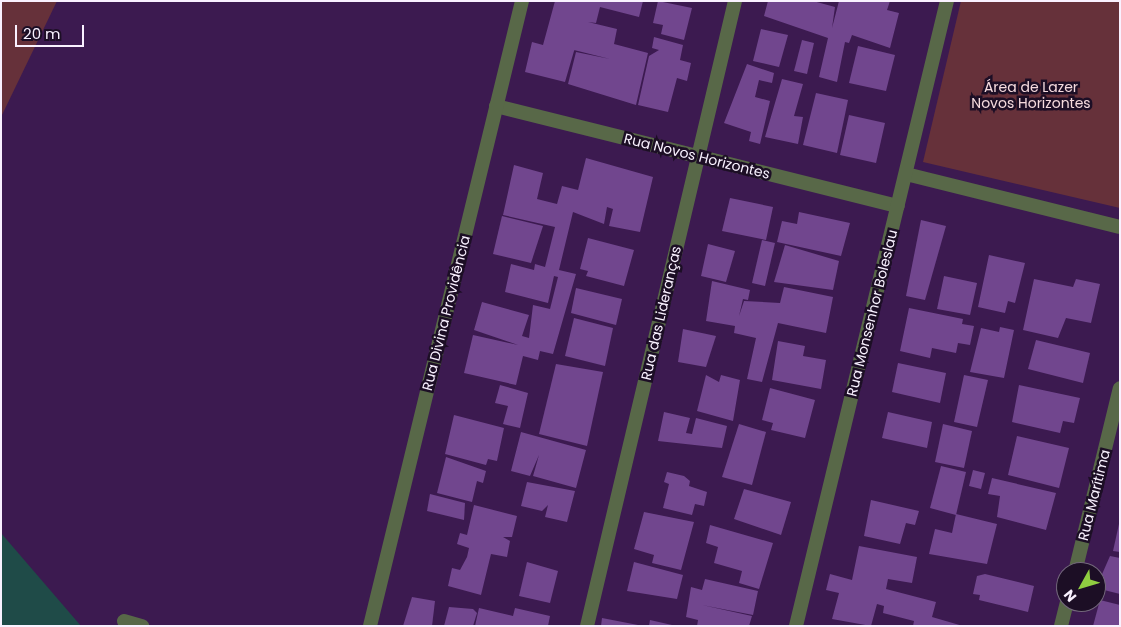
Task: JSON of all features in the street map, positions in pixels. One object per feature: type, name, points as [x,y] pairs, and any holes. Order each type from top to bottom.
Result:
[{"type":"street","name":"Rua Divina Providência","points":[[370,626],[522,1]]},
{"type":"street","name":"Rua das Lideranças","points":[[587,626],[735,1]]},
{"type":"street","name":"Rua Monsenhor Boleslau","points":[[796,626],[947,1]]},
{"type":"street","name":"Rua Novos Horizontes","points":[[496,106],[898,206]]},
{"type":"street","points":[[906,174],[1120,228]]},
{"type":"street","name":"Rua Marítima","points":[[1076,562],[1120,388]]},
{"type":"street","points":[[1061,626],[1064,612]]},
{"type":"street","points":[[124,621],[142,626]]},
{"type":"green space","points":[[1,1],[57,1],[1,117]]},
{"type":"green space","name":"Área de Lazer Novos Horizontes","points":[[961,1],[1120,1],[1120,208],[923,162]]},
{"type":"shaded area","points":[[1,533],[81,626],[1,626]]},
{"type":"building","points":[[555,1],[643,1],[639,17],[600,7],[596,23],[588,22],[617,29],[614,44],[648,53],[636,105],[568,84],[576,52],[610,59],[574,50],[565,82],[525,72],[532,42],[543,45]]},
{"type":"building","points":[[658,1],[692,8],[684,40],[661,34],[663,25],[653,23]]},
{"type":"building","points":[[768,1],[813,1],[835,7],[832,28],[839,1],[890,1],[887,10],[899,13],[890,48],[852,35],[849,43],[845,42],[837,82],[819,77],[828,38],[764,16]]},
{"type":"building","points":[[761,29],[788,35],[779,67],[753,61]]},
{"type":"building","points":[[654,37],[683,45],[680,60],[691,63],[687,81],[677,78],[668,112],[638,105],[649,56],[659,50],[652,48]]},
{"type":"building","points":[[802,40],[814,43],[807,74],[794,71]]},
{"type":"building","points":[[858,46],[895,55],[886,91],[849,83]]},
{"type":"building","points":[[747,64],[774,73],[772,83],[759,80],[755,97],[770,101],[760,144],[749,141],[751,132],[724,123]]},
{"type":"building","points":[[782,79],[803,84],[794,116],[803,117],[798,144],[765,137]]},
{"type":"building","points":[[816,93],[848,100],[837,153],[803,145]]},
{"type":"building","points":[[849,115],[885,123],[876,163],[840,155]]},
{"type":"building","points":[[586,158],[653,177],[640,232],[609,226],[613,209],[607,207],[604,224],[573,212],[559,270],[576,274],[553,354],[540,351],[538,360],[523,356],[516,385],[464,373],[473,335],[518,345],[474,330],[482,302],[529,315],[522,336],[529,338],[533,305],[550,309],[558,277],[554,276],[548,303],[505,292],[511,264],[534,270],[535,264],[545,267],[555,227],[503,215],[514,165],[543,173],[537,199],[557,204],[562,186],[578,190]]},
{"type":"building","points":[[730,198],[773,207],[766,240],[722,231]]},
{"type":"building","points":[[799,212],[850,223],[841,256],[777,242],[782,221],[797,224]]},
{"type":"building","points":[[502,216],[543,226],[531,263],[493,254]]},
{"type":"building","points":[[921,220],[946,226],[925,300],[906,296]]},
{"type":"building","points":[[588,238],[634,250],[624,286],[586,276],[588,271],[580,269]]},
{"type":"building","points":[[762,240],[775,243],[765,286],[752,283]]},
{"type":"building","points":[[708,244],[735,251],[726,282],[701,276]]},
{"type":"building","points":[[785,245],[839,261],[833,290],[774,282]]},
{"type":"building","points":[[989,255],[1025,263],[1015,303],[1008,301],[1005,313],[978,307]]},
{"type":"building","points":[[944,276],[977,283],[970,315],[937,309]]},
{"type":"building","points":[[1034,279],[1073,287],[1076,279],[1100,284],[1091,323],[1066,318],[1058,338],[1023,330]]},
{"type":"building","points":[[712,281],[750,290],[748,300],[743,299],[739,316],[744,301],[780,303],[784,287],[833,297],[826,333],[778,323],[762,382],[747,379],[756,338],[734,333],[735,326],[706,321]]},
{"type":"building","points":[[576,288],[622,299],[616,325],[571,313]]},
{"type":"building","points":[[909,308],[963,319],[962,324],[974,326],[970,345],[958,343],[956,353],[932,348],[930,358],[900,351]]},
{"type":"building","points":[[574,318],[613,328],[605,366],[565,356]]},
{"type":"building","points":[[1000,327],[1014,330],[1004,378],[970,372],[981,328],[999,332]]},
{"type":"building","points":[[683,329],[716,336],[706,367],[678,362]]},
{"type":"building","points":[[1036,340],[1090,353],[1083,383],[1028,369]]},
{"type":"building","points":[[778,341],[805,346],[803,356],[826,360],[821,389],[772,380]]},
{"type":"building","points":[[898,363],[946,373],[940,403],[892,392]]},
{"type":"building","points":[[556,364],[603,372],[587,446],[539,434]]},
{"type":"building","points":[[706,375],[719,382],[721,375],[740,380],[733,421],[697,411]]},
{"type":"building","points":[[964,375],[988,380],[977,427],[954,422]]},
{"type":"building","points":[[500,385],[528,393],[520,428],[503,424],[508,406],[495,403]]},
{"type":"building","points":[[1019,385],[1080,398],[1074,423],[1063,421],[1060,433],[1012,422]]},
{"type":"building","points":[[770,388],[815,400],[805,438],[771,430],[773,423],[762,420]]},
{"type":"building","points":[[664,412],[690,418],[686,433],[692,434],[696,418],[727,426],[722,448],[658,441]]},
{"type":"building","points":[[888,412],[932,422],[927,448],[882,438]]},
{"type":"building","points":[[454,415],[504,428],[497,461],[488,459],[486,465],[445,454]]},
{"type":"building","points":[[739,424],[766,432],[752,485],[722,477]]},
{"type":"building","points":[[943,424],[972,431],[964,468],[935,462]]},
{"type":"building","points":[[521,432],[586,450],[576,488],[533,476],[539,455],[530,476],[511,471]]},
{"type":"building","points":[[1017,436],[1069,448],[1059,488],[1008,475]]},
{"type":"building","points":[[446,457],[486,471],[483,483],[477,481],[472,502],[437,493]]},
{"type":"building","points":[[941,466],[966,472],[956,515],[930,508]]},
{"type":"building","points":[[973,470],[985,473],[981,489],[969,486]]},
{"type":"building","points":[[667,472],[684,476],[690,481],[689,486],[707,492],[704,506],[695,504],[692,515],[663,508],[669,484],[664,482]]},
{"type":"building","points":[[992,478],[1056,493],[1046,530],[997,517],[1000,496],[988,494]]},
{"type":"building","points":[[527,482],[575,491],[567,522],[545,517],[548,505],[542,511],[521,506]]},
{"type":"building","points":[[744,489],[791,502],[781,535],[734,519]]},
{"type":"building","points":[[430,494],[465,503],[464,520],[427,511]]},
{"type":"building","points":[[871,500],[919,511],[915,525],[906,523],[900,544],[864,536]]},
{"type":"building","points":[[474,505],[517,516],[512,537],[503,537],[510,541],[507,557],[491,554],[481,595],[448,586],[452,568],[460,570],[467,557],[469,548],[457,544],[460,533],[467,535]]},
{"type":"building","points":[[644,512],[694,522],[681,570],[652,563],[654,555],[634,549]]},
{"type":"building","points":[[956,514],[997,524],[987,564],[929,554],[935,529],[952,533]]},
{"type":"building","points":[[1120,524],[1120,552],[1113,551]]},
{"type":"building","points":[[710,525],[773,543],[759,589],[739,583],[742,571],[714,563],[718,547],[706,543]]},
{"type":"building","points":[[859,546],[917,557],[912,583],[888,579],[886,589],[936,602],[932,617],[963,626],[913,626],[914,621],[883,613],[884,606],[877,604],[871,626],[832,619],[839,593],[826,590],[830,574],[852,580]]},
{"type":"building","points":[[1110,556],[1120,558],[1120,594],[1106,590],[1106,565]]},
{"type":"building","points":[[527,562],[558,571],[550,603],[519,596]]},
{"type":"building","points":[[634,562],[683,575],[677,599],[627,591]]},
{"type":"building","points":[[985,574],[1034,586],[1028,612],[979,600],[980,595],[973,594],[977,576]]},
{"type":"building","points":[[705,579],[758,591],[753,615],[702,605],[752,616],[749,626],[697,626],[698,620],[686,617],[691,587],[702,590]]},
{"type":"building","points":[[412,597],[435,601],[432,626],[403,626]]},
{"type":"building","points":[[1106,602],[1120,605],[1120,626],[1093,626],[1097,612],[1106,612]]},
{"type":"building","points":[[449,607],[473,609],[477,613],[473,626],[444,626]]},
{"type":"building","points":[[479,608],[513,616],[515,608],[550,616],[548,626],[475,626]]},
{"type":"building","points":[[602,618],[638,625],[638,626],[601,626]]},
{"type":"building","points":[[650,620],[672,625],[649,626]]}]
